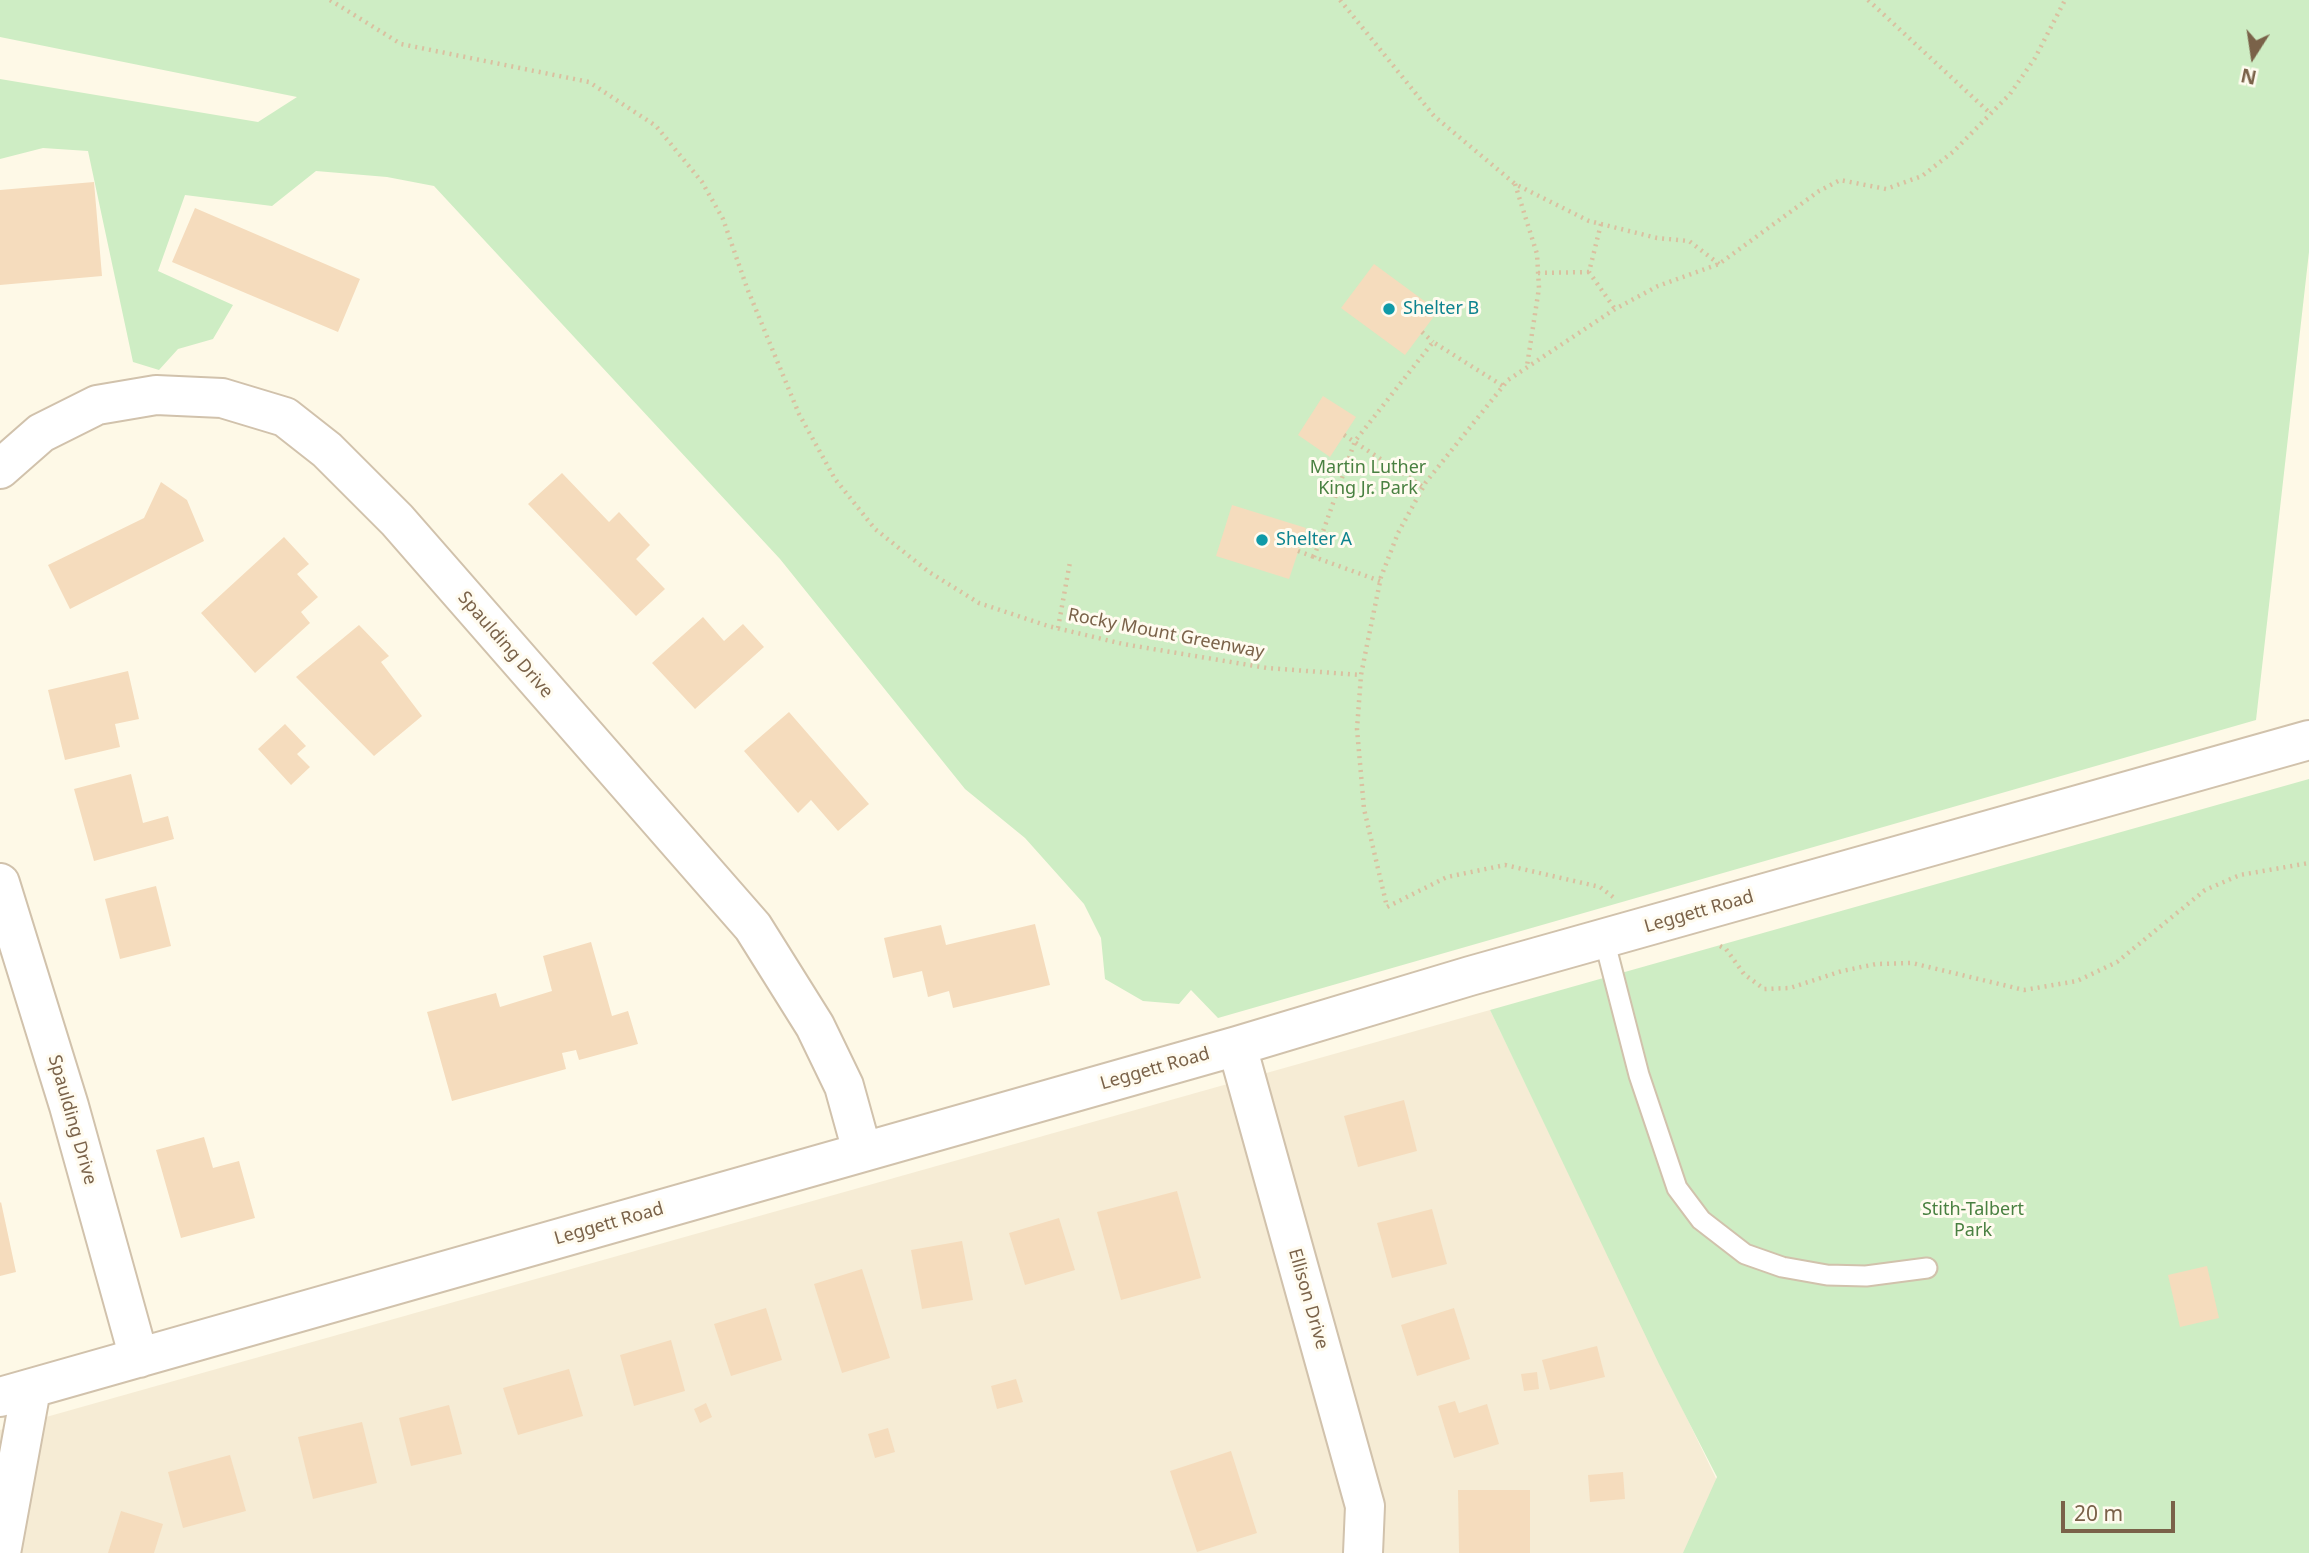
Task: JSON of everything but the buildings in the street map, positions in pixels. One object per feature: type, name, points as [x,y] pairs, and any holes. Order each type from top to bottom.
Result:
[{"type":"street","name":"Spaulding Drive","points":[[0,469],[41,433],[97,405],[156,395],[222,398],[285,417],[327,450],[397,520],[753,927],[815,1026],[844,1086],[862,1152]]},
{"type":"street","name":"Leggett Road","points":[[15,1393],[2309,740]]},
{"type":"street","name":"Spaulding Drive","points":[[0,883],[69,1107],[139,1358]]},
{"type":"street","name":"Ellison Drive","points":[[1237,1046],[1365,1506],[1363,1553]]},
{"type":"street","points":[[1,1553],[15,1393]]},
{"type":"lane","points":[[1604,939],[1639,1075],[1677,1188],[1701,1220],[1745,1254],[1782,1267],[1827,1275],[1866,1276],[1927,1268]]},
{"type":"path","name":"Rocky Mount Greenway","points":[[330,0],[401,44],[589,82],[656,127],[702,182],[723,219],[747,288],[799,414],[835,479],[867,519],[929,572],[979,603],[1058,628],[1123,644],[1267,668],[1361,675]]},
{"type":"path","points":[[1340,0],[1434,116],[1515,184],[1589,221],[1657,238],[1689,241],[1718,264]]},
{"type":"path","points":[[1868,0],[1991,114]]},
{"type":"path","points":[[1614,897],[1600,887],[1506,865],[1447,877],[1387,907],[1364,809],[1357,729],[1361,675],[1380,581],[1398,533],[1423,487],[1503,386],[1527,366],[1615,309],[1658,286],[1718,264],[1819,191],[1840,180],[1886,189],[1922,176],[1953,152],[1991,114],[2035,58],[2065,0]]},
{"type":"path","points":[[1515,184],[1537,254],[1538,273],[1527,366]]},
{"type":"path","points":[[1601,224],[1589,272],[1615,309]]},
{"type":"path","points":[[1538,273],[1589,272]]},
{"type":"path","points":[[1422,332],[1433,342],[1503,386]]},
{"type":"path","points":[[1314,557],[1355,441],[1433,342]]},
{"type":"path","points":[[1344,435],[1423,487]]},
{"type":"path","points":[[1298,551],[1380,581]]},
{"type":"path","points":[[1058,628],[1070,562]]},
{"type":"path","points":[[1726,949],[1744,974],[1764,989],[1790,988],[1842,971],[1876,964],[1912,963],[2024,990],[2077,981],[2117,962],[2204,890],[2240,875],[2309,863]]},
{"type":"shaded area","points":[[1490,1010],[1752,1553],[0,1553],[0,1430]]},
{"type":"green space","name":"Martin Luther King Jr. Park","points":[[0,0],[2309,0],[2309,252],[2256,720],[1218,1018],[1191,990],[1179,1004],[1143,1001],[1105,979],[1101,938],[1084,904],[1025,838],[965,789],[780,559],[434,186],[387,177],[316,171],[272,206],[185,195],[158,271],[233,305],[213,339],[178,349],[159,370],[133,362],[88,151],[43,148],[0,159],[0,79],[258,122],[297,97],[0,37]]},
{"type":"green space","name":"Stith-Talbert Park","points":[[2309,779],[2309,1553],[1683,1553],[1717,1477],[1659,1364],[1490,1010]]},
{"type":"place","name":"Shelter B","points":[[1389,309]]},
{"type":"place","name":"Shelter A","points":[[1262,540]]}]
